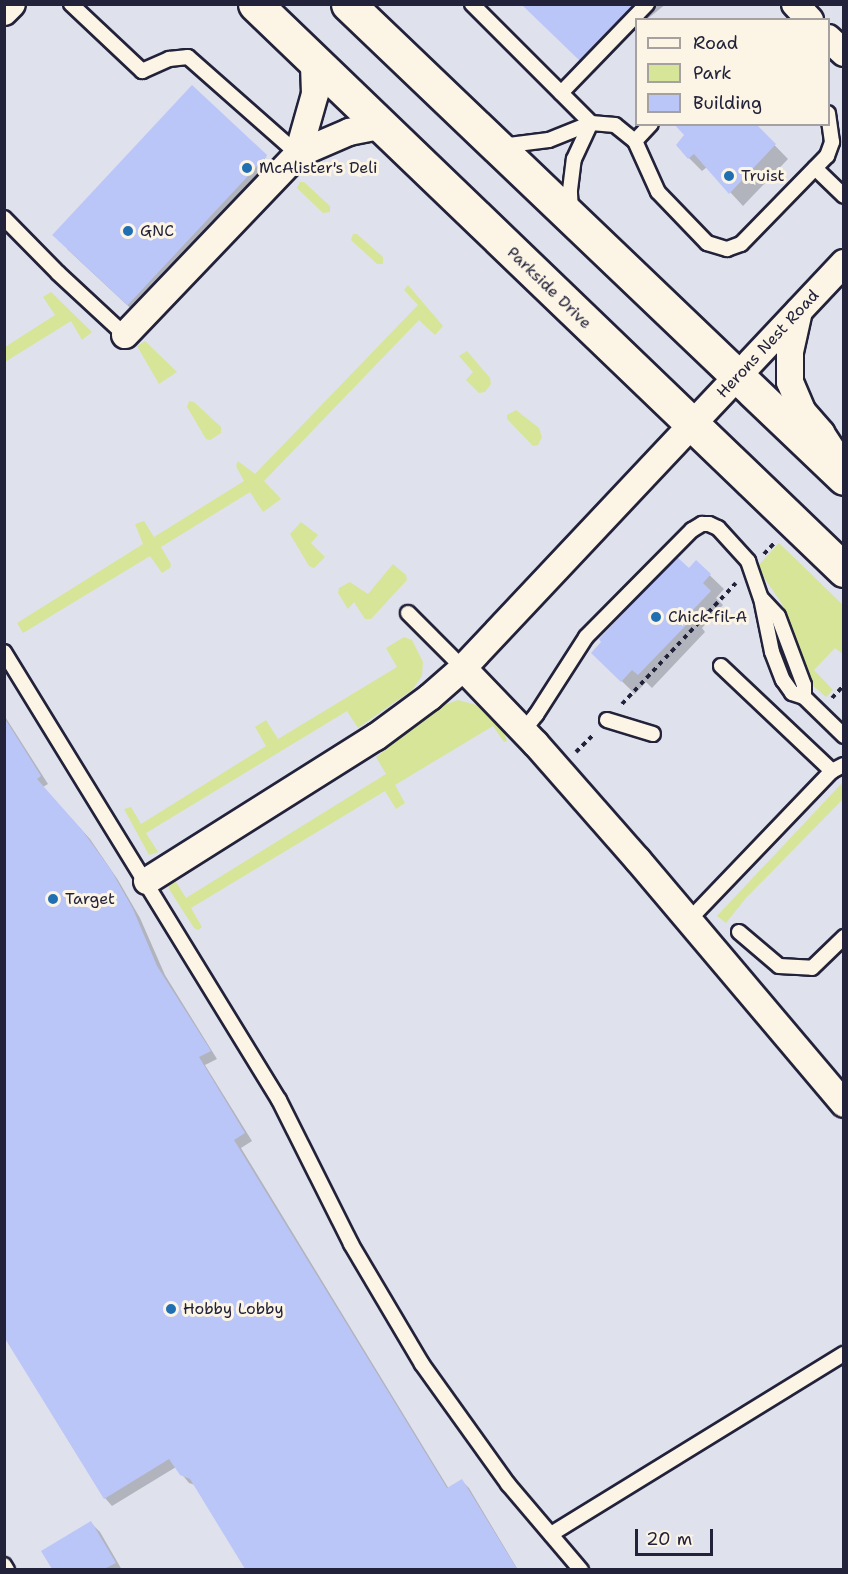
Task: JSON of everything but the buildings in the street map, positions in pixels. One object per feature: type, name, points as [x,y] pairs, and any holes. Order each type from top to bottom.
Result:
[{"type":"street","points":[[4,12],[12,4]]},
{"type":"street","name":"Parkside Drive","points":[[255,4],[379,126],[843,570]]},
{"type":"street","points":[[348,4],[843,478]]},
{"type":"street","points":[[795,4],[808,18]]},
{"type":"street","points":[[298,154],[315,94],[314,62]]},
{"type":"street","points":[[125,335],[298,154],[349,132],[379,126]]},
{"type":"street","name":"Herons Nest Road","points":[[147,880],[376,738],[430,697],[463,668],[843,263]]},
{"type":"street","points":[[800,310],[790,352],[790,382],[803,412],[821,433],[843,467]]},
{"type":"street","points":[[463,668],[559,770],[843,1104]]},
{"type":"lane","points":[[71,4],[142,71],[169,59],[188,57],[298,154]]},
{"type":"lane","points":[[472,4],[591,123]]},
{"type":"lane","points":[[561,93],[647,4]]},
{"type":"lane","points":[[572,218],[570,190],[574,159],[591,123]]},
{"type":"lane","points":[[495,147],[549,140],[591,123],[615,125],[635,141],[658,192],[707,243],[727,249],[741,244],[827,156],[832,142],[830,126]]},
{"type":"lane","points":[[635,141],[649,126]]},
{"type":"lane","points":[[815,168],[843,196]]},
{"type":"lane","points":[[4,218],[58,273],[125,335]]},
{"type":"lane","points":[[523,730],[536,716],[586,637],[692,530],[702,524],[718,528],[744,554],[761,598],[778,616],[804,685],[804,697],[843,736]]},
{"type":"lane","points":[[408,613],[463,668]]},
{"type":"lane","points":[[4,652],[147,880],[279,1100],[351,1244],[407,1341],[482,1450],[581,1569]]},
{"type":"lane","points":[[688,921],[838,768],[773,717],[721,666]]},
{"type":"lane","points":[[607,720],[653,734]]},
{"type":"lane","points":[[739,932],[779,966],[812,968],[843,937]]},
{"type":"lane","points":[[550,1534],[843,1354]]},
{"type":"lane","points":[[4,1565],[7,1569]]},
{"type":"path","points":[[559,770],[780,537]]},
{"type":"shaded area","points":[[5,5],[843,5],[843,1569],[5,1569]]},
{"type":"green space","points":[[300,182],[304,182],[330,206],[330,212],[323,213],[297,188]]},
{"type":"green space","points":[[353,234],[357,234],[383,257],[383,264],[377,264],[351,240]]},
{"type":"green space","points":[[408,285],[443,326],[435,335],[419,320],[264,481],[281,499],[263,512],[250,492],[161,547],[171,564],[170,568],[162,573],[150,556],[23,633],[17,623],[143,544],[135,524],[144,521],[154,537],[244,481],[236,466],[238,461],[255,474],[418,305],[404,290]]},
{"type":"green space","points":[[51,292],[92,332],[82,340],[71,321],[5,362],[5,347],[55,315],[43,297]]},
{"type":"green space","points":[[145,341],[177,372],[159,384],[137,346]]},
{"type":"green space","points":[[467,351],[490,378],[491,384],[485,392],[479,393],[466,380],[473,372],[459,356]]},
{"type":"green space","points":[[189,401],[194,402],[221,427],[221,433],[210,440],[206,439],[187,407]]},
{"type":"green space","points":[[516,410],[539,428],[542,437],[538,445],[533,446],[507,419],[507,415]]},
{"type":"green space","points":[[301,522],[318,535],[311,543],[325,557],[314,568],[309,566],[290,534]]},
{"type":"green space","points":[[779,543],[843,605],[843,654],[835,648],[814,670],[833,690],[826,697],[811,684],[804,672],[782,604],[757,567]]},
{"type":"green space","points":[[393,564],[406,575],[407,580],[371,619],[365,619],[354,602],[348,609],[338,593],[339,588],[350,582],[368,594]]},
{"type":"green space","points":[[404,637],[412,640],[423,662],[422,676],[412,690],[358,728],[347,711],[146,833],[158,852],[149,855],[124,809],[131,807],[141,824],[266,746],[255,727],[266,720],[278,739],[397,667],[386,648]]},
{"type":"green space","points":[[458,700],[480,706],[504,733],[507,741],[504,742],[493,726],[395,785],[405,803],[396,809],[385,791],[191,908],[202,927],[198,930],[194,928],[168,884],[176,882],[186,898],[386,774],[376,757],[444,705]]},
{"type":"green space","points":[[843,782],[843,799],[746,898],[726,923],[717,916]]},
{"type":"place","name":"McAlister's Deli","points":[[247,168]]},
{"type":"place","name":"Truist","points":[[729,176]]},
{"type":"place","name":"GNC","points":[[128,231]]},
{"type":"place","name":"Chick-fil-A","points":[[656,617]]},
{"type":"place","name":"Target","points":[[53,899]]},
{"type":"place","name":"Hobby Lobby","points":[[171,1309]]}]
